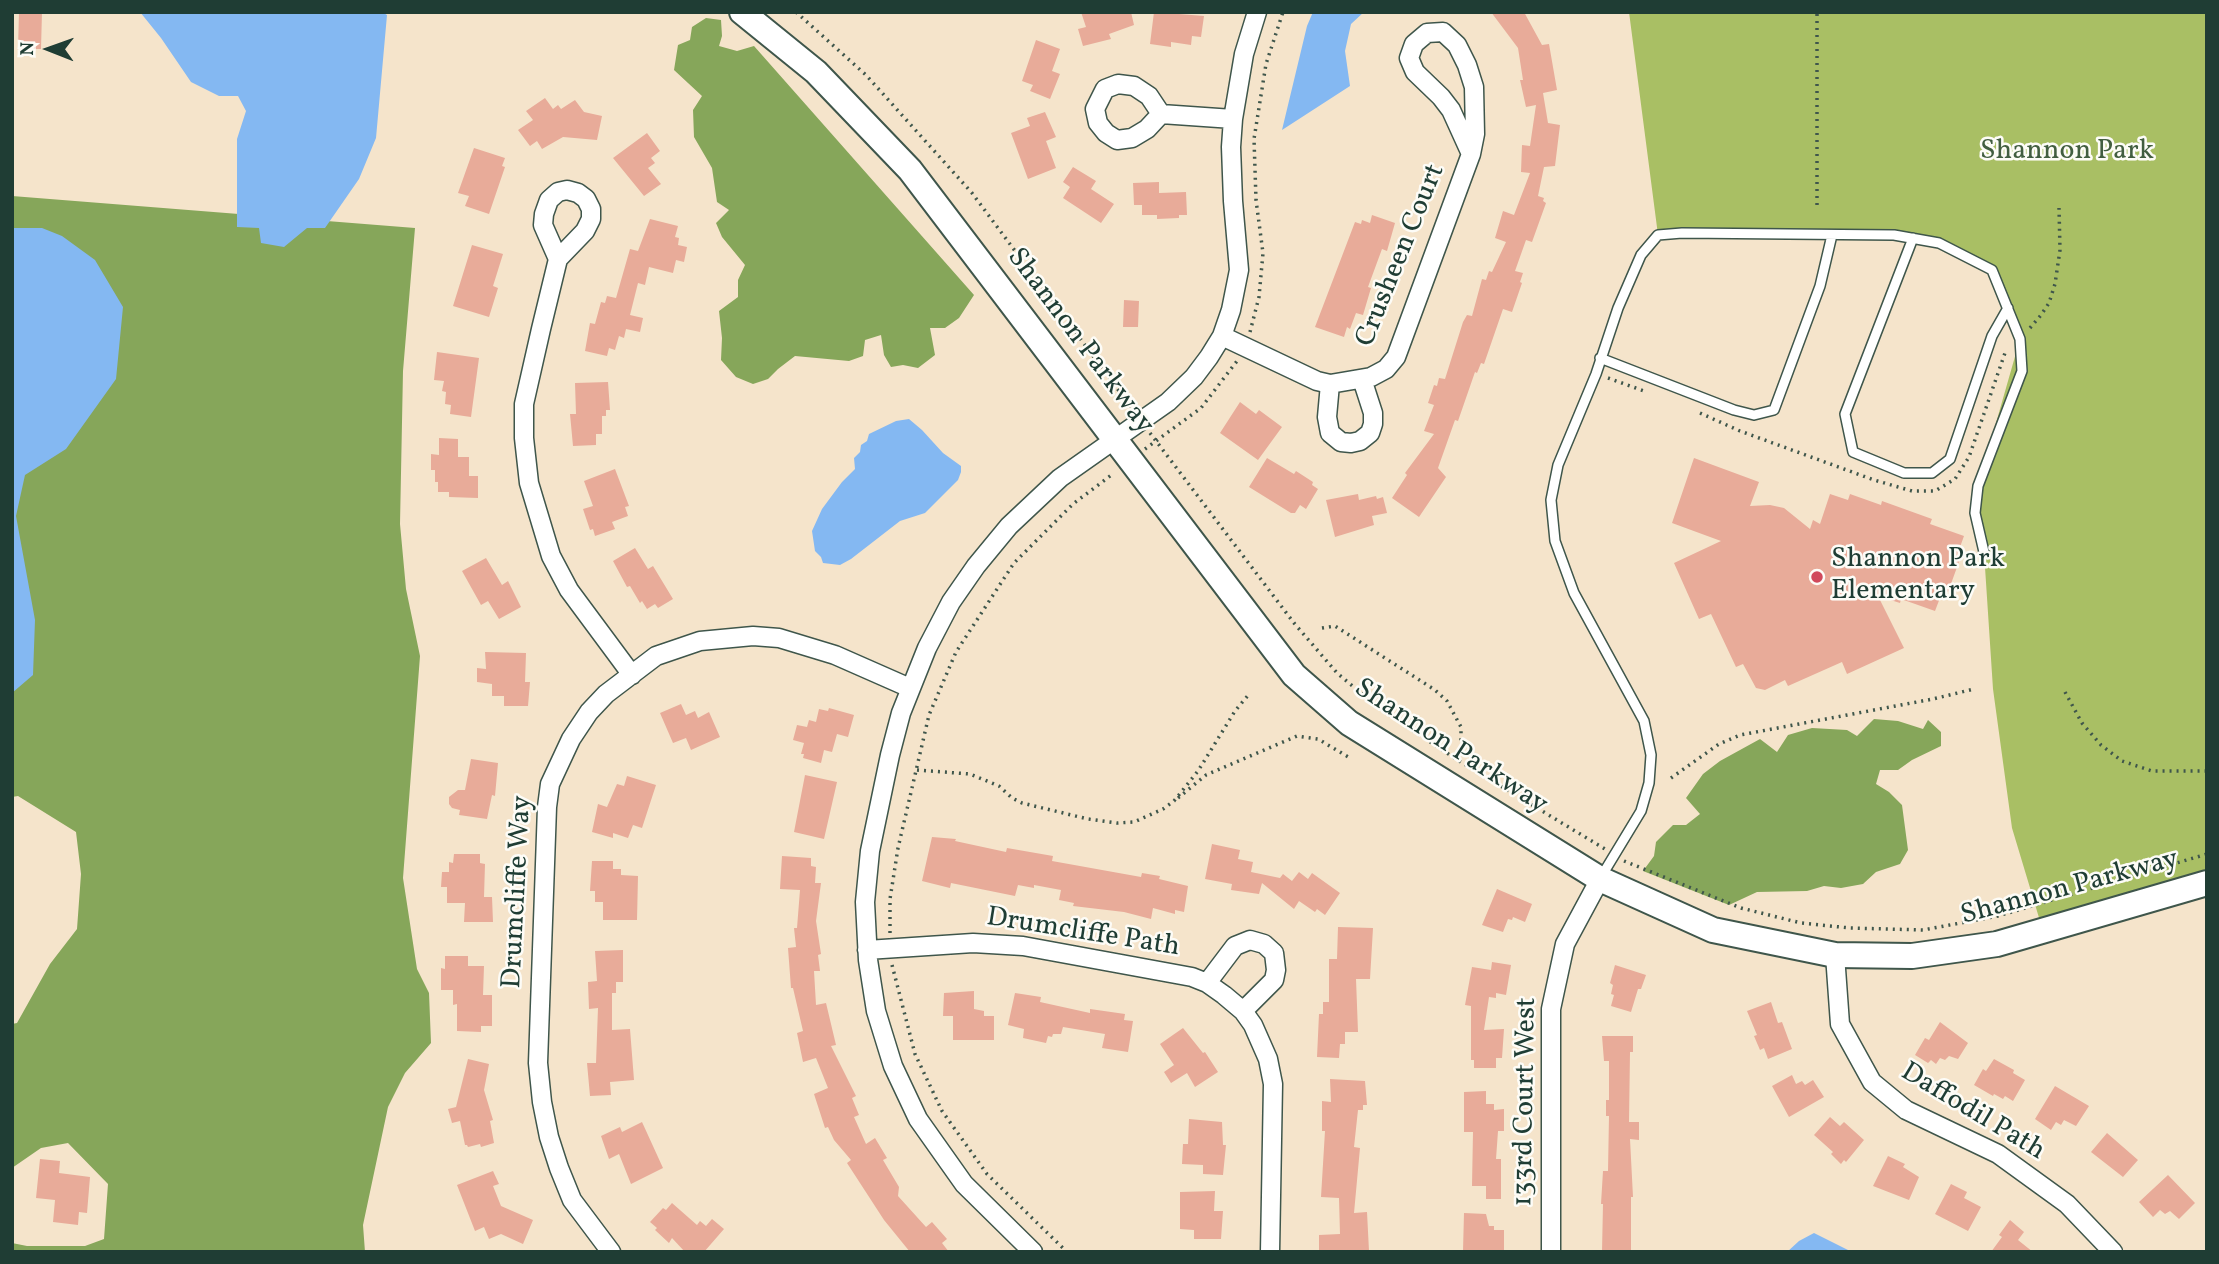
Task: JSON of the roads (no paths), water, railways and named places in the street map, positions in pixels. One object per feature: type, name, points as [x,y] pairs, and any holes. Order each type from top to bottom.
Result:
[{"type":"street","name":"Shannon Parkway","points":[[742,12],[816,72],[910,170],[1294,675],[1349,723],[1600,879],[1713,930],[1835,954],[1912,956],[1997,944],[2207,883]]},
{"type":"street","points":[[1033,1252],[964,1184],[918,1119],[893,1066],[870,982],[865,902],[870,851],[890,755],[910,688],[951,602],[1009,526],[1059,478],[1168,402],[1194,377],[1222,336],[1231,310],[1239,270],[1233,201],[1233,119],[1244,54],[1256,12]]},
{"type":"street","name":"Crusheen Court","points":[[1329,384],[1371,377],[1386,369],[1396,357],[1471,154],[1474,87],[1467,65],[1457,45],[1443,32],[1427,33],[1414,44],[1409,58],[1415,72],[1451,110],[1471,154]]},
{"type":"street","points":[[1161,114],[1233,119]]},
{"type":"street","points":[[558,259],[524,404],[524,438],[529,483],[551,556],[569,590],[632,675]]},
{"type":"street","points":[[1222,336],[1317,381],[1329,384],[1326,417],[1330,433],[1341,442],[1360,441],[1370,433],[1374,413],[1362,379]]},
{"type":"street","name":"Drumcliffe Way","points":[[611,1252],[572,1200],[549,1137],[538,1063],[547,807],[550,785],[571,739],[589,712],[606,694],[656,656],[700,641],[753,636],[779,638],[806,645],[869,669],[910,688]]},
{"type":"street","name":"133rd Court West","points":[[1551,1252],[1551,1009],[1565,944],[1600,879]]},
{"type":"street","name":"Drumcliffe Path","points":[[1207,983],[1235,946],[1250,940],[1264,944],[1274,953],[1274,980],[1243,1011]]},
{"type":"street","name":"Drumcliffe Path","points":[[867,950],[973,943],[1023,946],[1192,977],[1207,983],[1243,1011],[1262,1045],[1273,1084],[1270,1252]]},
{"type":"street","name":"Daffodil Path","points":[[1835,954],[1840,1024],[1872,1082],[1906,1110],[1998,1154],[2067,1204],[2113,1252]]},
{"type":"lane","points":[[1600,358],[1734,410],[1754,415],[1774,410],[1820,286],[1832,234]]},
{"type":"lane","points":[[1600,879],[1641,811],[1649,783],[1651,755],[1644,721],[1574,593],[1555,541],[1551,500],[1558,465],[1596,374],[1618,308],[1641,255],[1658,235],[1894,235],[1940,243],[1992,270],[2020,339],[2022,371],[1978,486],[1975,513],[1984,552]]},
{"type":"lane","points":[[1913,239],[1845,414],[1853,452],[1904,473],[1932,473],[1950,459],[1993,336],[2008,307]]},
{"type":"water","points":[[140,12],[382,12],[387,15],[376,138],[359,179],[325,228],[307,228],[284,247],[261,243],[259,228],[237,227],[237,139],[246,111],[238,96],[219,96],[191,82]]},
{"type":"water","points":[[1313,12],[1364,12],[1351,24],[1345,51],[1350,86],[1282,130],[1307,26]]},
{"type":"water","points":[[12,228],[42,228],[62,236],[95,260],[123,307],[116,379],[66,449],[25,475],[16,516],[35,620],[33,675],[12,693]]},
{"type":"water","points":[[909,419],[943,453],[961,466],[958,480],[925,513],[900,521],[851,559],[840,565],[823,563],[815,551],[812,531],[822,509],[855,469],[854,458],[869,434],[896,421]]},
{"type":"water","points":[[1814,1233],[1851,1252],[1787,1252]]},
{"type":"place","name":"Shannon Park Elementary","points":[[1817,577]]},
{"type":"park label","name":"Shannon Park","points":[[2067,153]]}]
